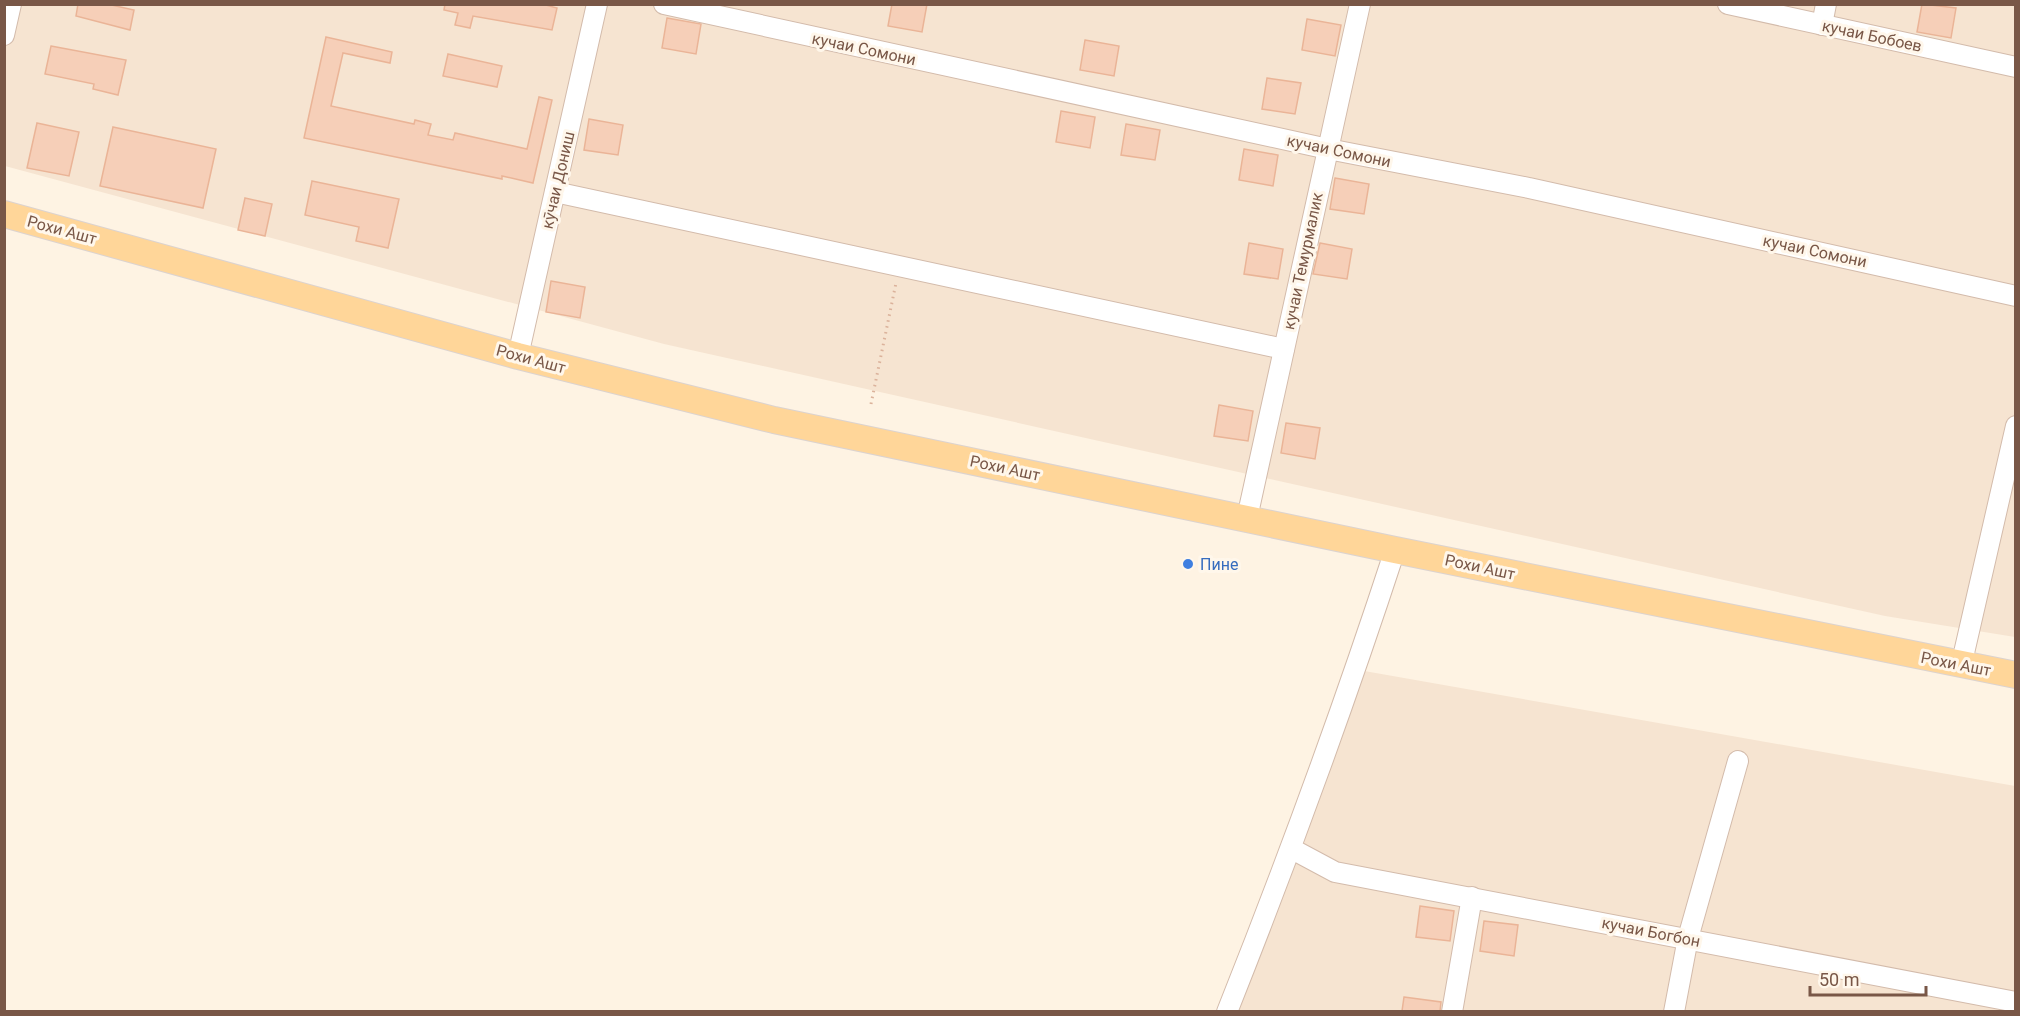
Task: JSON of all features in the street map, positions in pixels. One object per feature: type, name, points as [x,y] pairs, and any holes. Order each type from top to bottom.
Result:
[{"type":"main road","name":"Рохи Ашт","points":[[4,214],[518,356],[774,420],[1395,550],[1962,666],[2016,675]]},
{"type":"street","points":[[4,35],[11,4]]},
{"type":"street","name":"кӯчаи Дониш","points":[[518,356],[597,4]]},
{"type":"street","name":"кучаи Сомони","points":[[664,4],[1328,149],[1529,188],[2016,296]]},
{"type":"street","name":"кучаи Темурмалик","points":[[1247,518],[1360,4]]},
{"type":"street","name":"кучаи Бобоев","points":[[1728,4],[2016,67]]},
{"type":"street","points":[[1822,25],[1826,4]]},
{"type":"street","points":[[555,192],[1284,349]]},
{"type":"street","points":[[1962,666],[2016,426]]},
{"type":"street","points":[[1227,1011],[1292,849],[1350,690],[1395,550]]},
{"type":"street","points":[[1674,1011],[1688,938],[1738,761]]},
{"type":"street","name":"кучаи Богбон","points":[[1292,849],[1335,872],[2016,1002]]},
{"type":"street","points":[[1452,1011],[1472,897]]},
{"type":"path","points":[[871,404],[899,266]]},
{"type":"shaded area","points":[[4,5],[2015,5],[2015,637],[1885,616],[664,344],[5,166]]},
{"type":"shaded area","points":[[1353,669],[2015,786],[2015,1011],[1234,1012]]},
{"type":"building","points":[[78,4],[107,4],[134,10],[130,30],[76,16]]},
{"type":"building","points":[[445,4],[542,4],[557,8],[552,30],[473,16],[470,28],[455,25],[458,13],[444,10]]},
{"type":"building","points":[[892,4],[927,4],[922,32],[888,26]]},
{"type":"building","points":[[1922,4],[1956,8],[1951,38],[1917,32]]},
{"type":"building","points":[[667,18],[701,24],[696,54],[662,48]]},
{"type":"building","points":[[1307,19],[1341,25],[1335,56],[1302,50]]},
{"type":"building","points":[[326,37],[392,52],[390,63],[343,53],[331,106],[414,124],[415,120],[431,124],[428,135],[453,140],[455,133],[527,149],[539,97],[552,100],[533,183],[502,176],[502,179],[304,138]]},
{"type":"building","points":[[1085,40],[1119,46],[1114,76],[1080,70]]},
{"type":"building","points":[[51,46],[126,60],[118,95],[93,89],[94,84],[45,74]]},
{"type":"building","points":[[448,54],[502,66],[497,87],[443,76]]},
{"type":"building","points":[[1267,78],[1301,83],[1295,114],[1262,109]]},
{"type":"building","points":[[1061,111],[1095,117],[1090,148],[1056,142]]},
{"type":"building","points":[[589,119],[623,125],[618,155],[584,150]]},
{"type":"building","points":[[37,123],[79,132],[69,176],[27,168]]},
{"type":"building","points":[[1126,124],[1160,130],[1155,160],[1121,155]]},
{"type":"building","points":[[113,127],[216,149],[203,208],[100,186]]},
{"type":"building","points":[[1244,149],[1278,155],[1273,186],[1239,180]]},
{"type":"building","points":[[1335,178],[1369,184],[1364,214],[1330,209]]},
{"type":"building","points":[[312,181],[399,199],[388,248],[356,241],[359,227],[305,215]]},
{"type":"building","points":[[245,198],[272,204],[265,236],[238,230]]},
{"type":"building","points":[[1249,243],[1283,249],[1278,279],[1244,274]]},
{"type":"building","points":[[1320,243],[1352,249],[1347,279],[1313,274]]},
{"type":"building","points":[[551,281],[585,287],[580,318],[546,312]]},
{"type":"building","points":[[1219,405],[1253,411],[1248,441],[1214,436]]},
{"type":"building","points":[[1286,423],[1320,428],[1315,459],[1281,453]]},
{"type":"building","points":[[1420,906],[1454,911],[1450,941],[1416,937]]},
{"type":"building","points":[[1484,921],[1518,925],[1514,956],[1480,951]]},
{"type":"building","points":[[1404,997],[1441,1002],[1440,1011],[1402,1011]]},
{"type":"place","name":"Пине","points":[[1188,564]]}]
